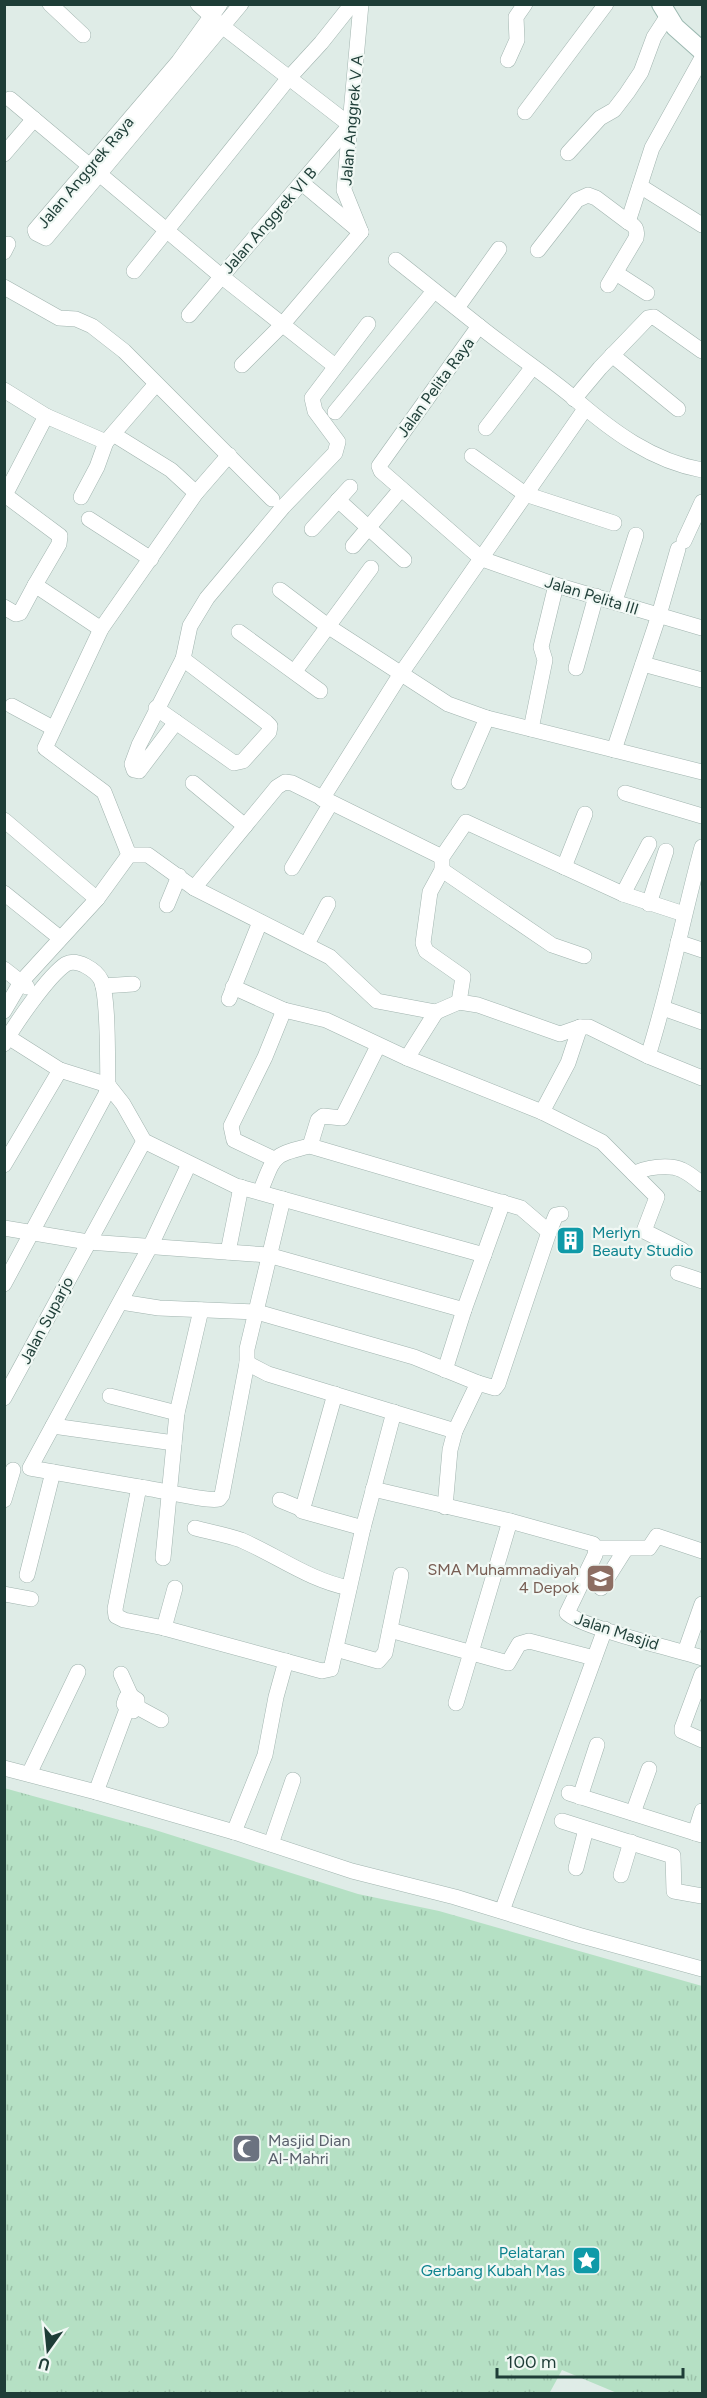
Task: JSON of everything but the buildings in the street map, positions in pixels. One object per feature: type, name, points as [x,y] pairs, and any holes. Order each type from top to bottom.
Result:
[{"type":"main road","points":[[664,11],[702,51]]},
{"type":"street","points":[[50,4],[83,35]]},
{"type":"street","points":[[198,4],[215,10],[222,26],[350,125]]},
{"type":"street","name":"Jalan Anggrek Raya","points":[[96,169],[241,4]]},
{"type":"street","points":[[134,271],[288,79],[328,36],[352,4]]},
{"type":"street","name":"Jalan Anggrek V A","points":[[361,4],[344,189],[361,232]]},
{"type":"street","points":[[508,60],[517,40],[516,17],[525,4]]},
{"type":"street","points":[[525,112],[606,4]]},
{"type":"street","name":"Jalan Anggrek Raya","points":[[96,169],[215,10]]},
{"type":"street","points":[[568,153],[600,118],[614,110],[621,102],[641,72],[648,57],[650,43],[664,11]]},
{"type":"street","points":[[628,222],[652,148],[702,58]]},
{"type":"street","points":[[10,99],[221,276],[335,366]]},
{"type":"street","points":[[4,154],[34,119]]},
{"type":"street","name":"Jalan Anggrek VI B","points":[[189,315],[350,125]]},
{"type":"street","points":[[242,365],[282,325],[361,232],[302,183]]},
{"type":"street","points":[[640,186],[702,225]]},
{"type":"street","points":[[538,250],[577,200],[588,195],[596,198],[635,226],[637,232],[636,238],[612,279],[647,293]]},
{"type":"street","points":[[457,308],[499,249]]},
{"type":"street","points":[[396,260],[479,326]]},
{"type":"street","points":[[4,287],[59,318],[76,319],[92,326],[124,351],[272,499]]},
{"type":"street","points":[[335,412],[434,291]]},
{"type":"street","points":[[292,868],[326,801],[400,675],[482,559],[612,355],[648,318],[654,317],[702,351]]},
{"type":"street","points":[[176,722],[139,771],[134,771],[132,764],[156,708],[183,658],[190,626],[207,598],[282,507],[335,453],[339,442],[315,411],[312,398],[368,324]]},
{"type":"street","name":"Jalan Pelita Raya","points":[[482,559],[381,471],[379,466],[479,326],[646,452],[702,470]]},
{"type":"street","points":[[612,355],[678,409]]},
{"type":"street","points":[[486,428],[532,368]]},
{"type":"street","points":[[81,497],[110,438],[156,384]]},
{"type":"street","points":[[4,390],[46,416],[110,438],[171,470],[196,493]]},
{"type":"street","points":[[4,607],[16,614],[20,613],[59,544],[60,536],[4,495],[46,416]]},
{"type":"street","points":[[129,855],[104,792],[45,748],[101,629],[196,493],[229,455]]},
{"type":"street","points":[[472,456],[525,494],[614,523]]},
{"type":"street","points":[[312,529],[350,487]]},
{"type":"street","points":[[353,546],[401,489]]},
{"type":"street","points":[[338,500],[404,560]]},
{"type":"street","points":[[614,750],[681,545],[702,502]]},
{"type":"street","points":[[89,519],[151,559]]},
{"type":"street","points":[[615,601],[636,535]]},
{"type":"street","name":"Jalan Pelita III","points":[[482,559],[556,585],[702,626]]},
{"type":"street","points":[[295,671],[372,568]]},
{"type":"street","points":[[35,585],[101,629]]},
{"type":"street","points":[[531,729],[545,660],[541,647],[556,585]]},
{"type":"street","points":[[280,590],[328,627],[448,704],[487,718],[702,772]]},
{"type":"street","points":[[576,668],[596,596]]},
{"type":"street","points":[[239,632],[321,691]]},
{"type":"street","points":[[156,708],[227,761],[234,763],[243,761],[269,732],[270,726],[183,658]]},
{"type":"street","points":[[643,664],[702,680]]},
{"type":"street","points":[[12,706],[53,728]]},
{"type":"street","points":[[459,782],[487,718]]},
{"type":"street","points":[[194,888],[277,787],[285,782],[292,783],[442,863],[552,945],[584,956]]},
{"type":"street","points":[[193,783],[245,826]]},
{"type":"street","points":[[625,793],[702,816]]},
{"type":"street","points":[[564,867],[585,814]]},
{"type":"street","points":[[4,820],[97,899]]},
{"type":"street","points":[[459,1002],[463,977],[426,951],[423,943],[430,892],[442,863],[466,822],[623,894],[684,914]]},
{"type":"street","points":[[623,894],[649,844]]},
{"type":"street","points":[[648,1056],[663,1008],[702,847]]},
{"type":"street","points":[[649,904],[666,850]]},
{"type":"street","points":[[129,855],[148,855],[194,888],[330,957],[377,1001],[436,1012],[459,1002],[478,1005],[560,1034],[580,1027],[589,1027],[648,1056],[702,1078]]},
{"type":"street","points":[[4,1011],[21,982],[97,899],[129,855]]},
{"type":"street","points":[[167,905],[179,876]]},
{"type":"street","points":[[4,893],[60,938]]},
{"type":"street","points":[[307,944],[328,904]]},
{"type":"street","points":[[260,922],[231,993],[284,1010],[326,1020],[378,1046],[542,1112],[602,1142],[657,1197],[644,1232],[682,1250]]},
{"type":"street","points":[[678,942],[702,950]]},
{"type":"street","points":[[4,1284],[106,1095],[108,1085],[103,986],[97,975],[76,962],[67,963],[37,994],[6,1040],[60,1070],[108,1085],[123,1104],[144,1141],[241,1187],[484,1255]]},
{"type":"street","points":[[4,969],[37,994]]},
{"type":"street","points":[[103,986],[133,984]]},
{"type":"street","points":[[663,1008],[702,1022]]},
{"type":"street","points":[[274,1160],[234,1140],[231,1126],[265,1058],[284,1010]]},
{"type":"street","points":[[407,1058],[436,1012]]},
{"type":"street","points":[[542,1112],[568,1063],[580,1027]]},
{"type":"street","points":[[310,1146],[318,1120],[323,1116],[342,1118],[378,1046]]},
{"type":"street","points":[[4,1165],[60,1070]]},
{"type":"street","name":"Jalan Suparjo","points":[[4,1398],[144,1141]]},
{"type":"street","points":[[260,1192],[274,1160],[285,1152],[310,1146],[521,1208],[549,1232]]},
{"type":"street","points":[[30,1468],[151,1245],[189,1164]]},
{"type":"street","points":[[634,1174],[639,1171],[670,1167],[682,1170],[702,1184]]},
{"type":"street","points":[[228,1252],[241,1187]]},
{"type":"street","points":[[4,1500],[8,1469],[30,1468],[170,1491],[208,1500],[219,1499],[222,1495],[247,1363],[247,1349],[283,1199]]},
{"type":"street","points":[[445,1370],[503,1202]]},
{"type":"street","points":[[121,1302],[159,1308],[257,1312],[414,1357],[495,1388],[549,1232],[556,1215],[561,1214]]},
{"type":"street","points":[[4,1228],[88,1242],[268,1255],[464,1310]]},
{"type":"street","points":[[678,1273],[702,1281]]},
{"type":"street","points":[[163,1558],[177,1413],[201,1310]]},
{"type":"street","points":[[247,1363],[268,1374],[456,1431]]},
{"type":"street","points":[[445,1507],[447,1466],[456,1431],[478,1383]]},
{"type":"street","points":[[302,1509],[334,1394]]},
{"type":"street","points":[[110,1396],[177,1413]]},
{"type":"street","points":[[140,1487],[115,1609],[116,1616],[124,1620],[164,1628],[328,1671],[331,1669],[363,1527],[394,1412]]},
{"type":"street","points":[[53,1426],[174,1443]]},
{"type":"street","points":[[27,1575],[53,1472]]},
{"type":"street","points":[[373,1489],[510,1521],[593,1544],[596,1548],[625,1550],[649,1548],[657,1536],[702,1551]]},
{"type":"street","points":[[280,1500],[302,1509],[303,1512],[363,1527]]},
{"type":"street","points":[[456,1703],[510,1521]]},
{"type":"street","points":[[195,1528],[240,1540],[298,1571],[349,1588]]},
{"type":"street","name":"Jalan Masjid","points":[[596,1548],[596,1555],[567,1613],[571,1618],[702,1658]]},
{"type":"street","points":[[601,1588],[625,1550]]},
{"type":"street","points":[[336,1649],[378,1661],[385,1653],[401,1575]]},
{"type":"street","points":[[164,1628],[175,1588]]},
{"type":"street","points":[[4,1594],[31,1599]]},
{"type":"street","points":[[685,1652],[702,1604]]},
{"type":"street","points":[[502,1911],[550,1786],[605,1629]]},
{"type":"street","points":[[390,1630],[508,1663],[519,1644],[529,1641],[594,1658]]},
{"type":"street","points":[[234,1832],[265,1755],[276,1697],[286,1661]]},
{"type":"street","points":[[29,1774],[78,1672]]},
{"type":"street","points":[[121,1674],[132,1704],[161,1720]]},
{"type":"street","points":[[702,1674],[682,1728],[682,1731],[702,1740]]},
{"type":"street","points":[[96,1792],[132,1704]]},
{"type":"street","points":[[597,1745],[575,1795],[699,1834],[702,1816]]},
{"type":"street","points":[[4,1768],[234,1832],[352,1871],[502,1911],[578,1935],[702,1969]]},
{"type":"street","points":[[633,1813],[649,1769]]},
{"type":"street","points":[[272,1844],[293,1780]]},
{"type":"street","points":[[562,1821],[673,1856],[674,1891],[702,1896]]},
{"type":"street","points":[[576,1868],[586,1828]]},
{"type":"street","points":[[621,1875],[631,1842]]},
{"type":"green space","points":[[4,1788],[152,1829],[358,1894],[439,1911],[702,1986],[702,2393],[617,2393],[562,2370],[549,2394],[5,2393]]},
{"type":"place","name":"Merlyn Beauty Studio","points":[[571,1241]]},
{"type":"place","name":"SMA Muhammadiyah 4 Depok","points":[[600,1578]]},
{"type":"place","name":"Masjid Dian Al-Mahri","points":[[247,2149]]},
{"type":"place","name":"Pelataran Gerbang Kubah Mas","points":[[586,2261]]}]
